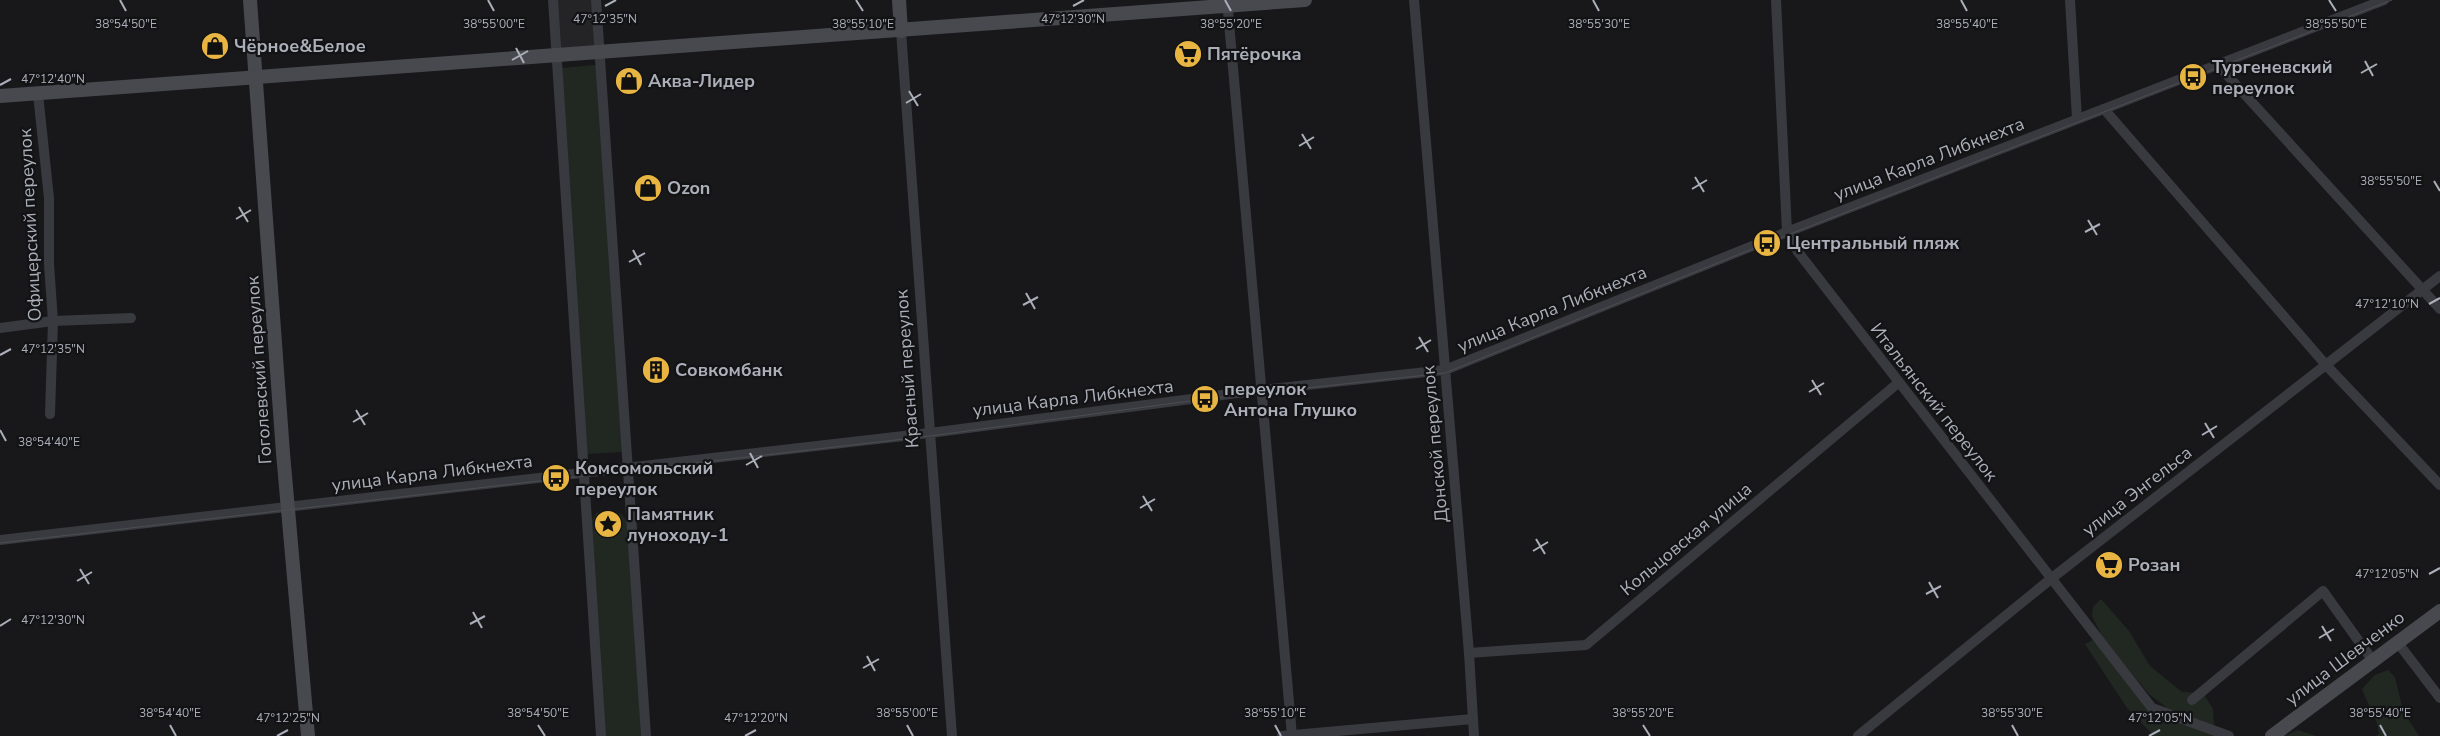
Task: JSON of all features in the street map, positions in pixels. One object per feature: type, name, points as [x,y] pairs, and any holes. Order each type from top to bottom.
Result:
[{"type":"street","name":"Гоголевский переулок","points":[[250,0],[308,736]]},
{"type":"street","points":[[553,0],[600,736]]},
{"type":"street","points":[[596,0],[646,736]]},
{"type":"street","name":"Красный переулок","points":[[899,0],[952,736]]},
{"type":"street","points":[[0,96],[599,54],[901,31],[1227,3],[1305,0]]},
{"type":"street","name":"Донской переулок","points":[[1414,0],[1469,654],[1474,736]]},
{"type":"street","name":"Итальянский переулок","points":[[1776,0],[1787,232],[1798,252],[2152,708],[2229,736]]},
{"type":"street","points":[[2070,0],[2077,119]]},
{"type":"street","name":"улица Карла Либкнехта","points":[[0,540],[930,433],[1262,390],[1445,370],[1787,232],[2384,0]]},
{"type":"street","points":[[1227,3],[1262,390],[1289,736],[1473,719]]},
{"type":"street","points":[[2218,65],[2440,309]]},
{"type":"street","name":"Офицерский переулок","points":[[38,94],[49,198],[49,264],[53,321],[50,414]]},
{"type":"street","points":[[2104,109],[2326,365],[2440,485]]},
{"type":"street","name":"улица Энгельса","points":[[1858,736],[2052,578],[2440,276]]},
{"type":"street","points":[[0,328],[53,321],[131,318]]},
{"type":"street","name":"Кольцовская улица","points":[[1469,654],[1586,644],[1898,383]]},
{"type":"street","points":[[2192,700],[2322,591],[2374,660]]},
{"type":"street","name":"улица Шевченко","points":[[2272,736],[2440,611]]},
{"type":"street","points":[[2398,643],[2440,698]]},
{"type":"shaded area","points":[[553,0],[596,0],[599,54],[557,57]]},
{"type":"shaded area","points":[[596,65],[622,452],[587,454],[561,68]]},
{"type":"shaded area","points":[[609,509],[621,514],[628,522],[641,736],[603,736],[590,524],[596,513]]},
{"type":"shaded area","points":[[2101,599],[2129,631],[2150,666],[2182,692],[2203,693],[2213,709],[2214,725],[2229,736],[2154,736],[2127,708],[2085,644],[2093,640],[2150,702],[2164,710],[2167,708],[2149,694],[2105,642],[2092,616],[2093,607]]},
{"type":"shaded area","points":[[2388,670],[2395,677],[2403,711],[2419,736],[2376,736],[2379,734],[2376,721],[2362,689],[2375,675]]},
{"type":"shaded area","points":[[2298,730],[2316,736],[2284,736]]},
{"type":"tram line","points":[[0,543],[930,436],[1205,399],[1445,373],[1767,243],[2392,0]]},
{"type":"place","name":"Чёрное&Белое","points":[[215,46]]},
{"type":"place","name":"Пятёрочка","points":[[1188,54]]},
{"type":"place","name":"Тургеневский переулок","points":[[2193,77]]},
{"type":"place","name":"Аква-Лидер","points":[[629,81]]},
{"type":"place","name":"Ozon","points":[[648,188]]},
{"type":"place","name":"Центральный пляж","points":[[1767,243]]},
{"type":"place","name":"Совкомбанк","points":[[656,370]]},
{"type":"place","name":"переулок Антона Глушко","points":[[1205,399]]},
{"type":"place","name":"Комсомольский переулок","points":[[556,478]]},
{"type":"place","name":"Памятник луноходу-1","points":[[608,524]]},
{"type":"place","name":"Розан","points":[[2109,565]]}]
